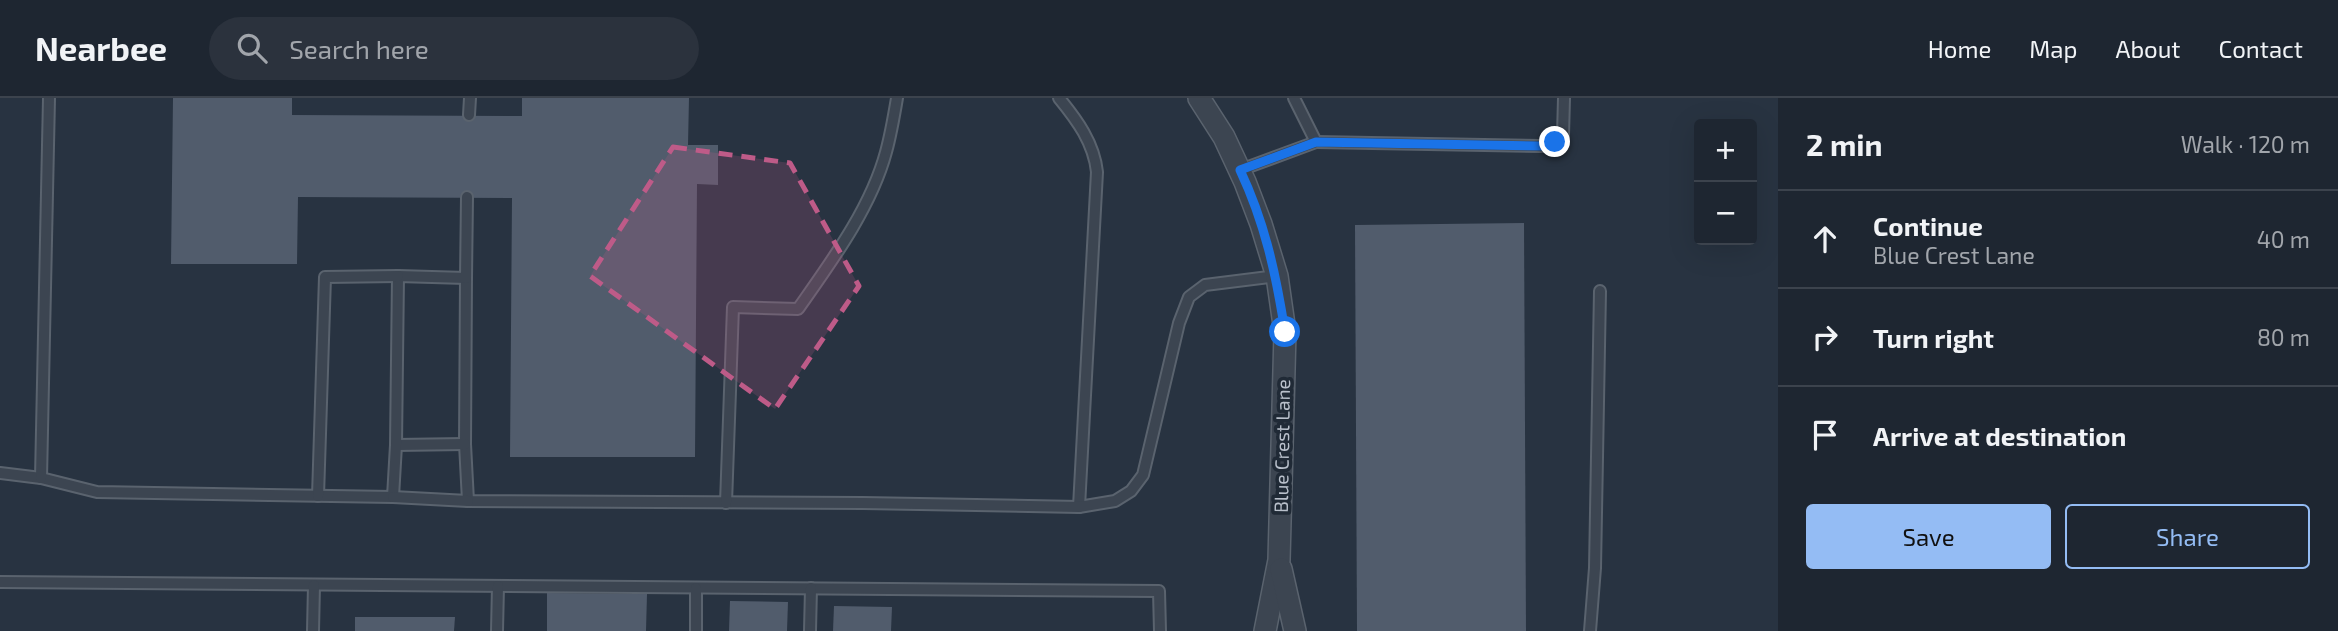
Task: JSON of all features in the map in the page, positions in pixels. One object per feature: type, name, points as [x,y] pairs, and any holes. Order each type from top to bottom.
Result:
[{"type":"street","name":"Blue Crest Lane","points":[[1199,98],[1224,137],[1261,224],[1277,276],[1285,332],[1279,560],[1265,631]]},
{"type":"street","name":"Blue Crest Lane","points":[[1279,560],[1295,631]]},
{"type":"lane","points":[[41,478],[49,98]]},
{"type":"lane","points":[[469,116],[470,98]]},
{"type":"lane","points":[[726,503],[733,307],[798,309],[841,247],[871,190],[886,153],[897,98]]},
{"type":"lane","points":[[1059,98],[1074,117],[1095,153],[1097,172],[1079,507]]},
{"type":"lane","points":[[1294,98],[1316,142]]},
{"type":"lane","points":[[1240,170],[1316,142],[1541,146],[1555,142],[1563,135],[1564,98]]},
{"type":"lane","points":[[467,197],[465,444],[468,501]]},
{"type":"lane","points":[[393,497],[398,276]]},
{"type":"lane","points":[[0,473],[41,478],[97,492],[393,497],[468,501],[1079,507],[1115,501],[1131,491],[1143,475],[1179,323],[1189,297],[1205,285],[1277,276]]},
{"type":"lane","points":[[318,496],[326,277],[466,278]]},
{"type":"lane","points":[[1590,631],[1595,568],[1600,291]]},
{"type":"lane","points":[[396,444],[465,444]]},
{"type":"lane","points":[[0,582],[1159,591],[1160,631]]},
{"type":"lane","points":[[313,631],[314,585]]},
{"type":"lane","points":[[498,586],[498,631]]},
{"type":"lane","points":[[696,587],[696,631]]},
{"type":"lane","points":[[810,631],[811,588]]},
{"type":"highlighted area","points":[[673,147],[790,163],[859,286],[775,409],[590,276]]},
{"type":"building","points":[[173,98],[292,98],[292,115],[522,116],[522,98],[689,98],[688,145],[718,145],[718,185],[697,184],[695,457],[510,457],[512,198],[298,197],[297,264],[171,264]]},
{"type":"building","points":[[1524,223],[1526,631],[1357,631],[1355,225]]},
{"type":"building","points":[[547,593],[647,594],[646,631],[547,631]]},
{"type":"building","points":[[730,601],[788,602],[787,631],[729,631]]},
{"type":"building","points":[[834,606],[892,607],[891,631],[833,631]]},
{"type":"building","points":[[355,617],[455,617],[454,631],[355,631]]},
{"type":"route","points":[[1285,332],[1277,276],[1240,170],[1316,142],[1541,146],[1555,142]]}]
